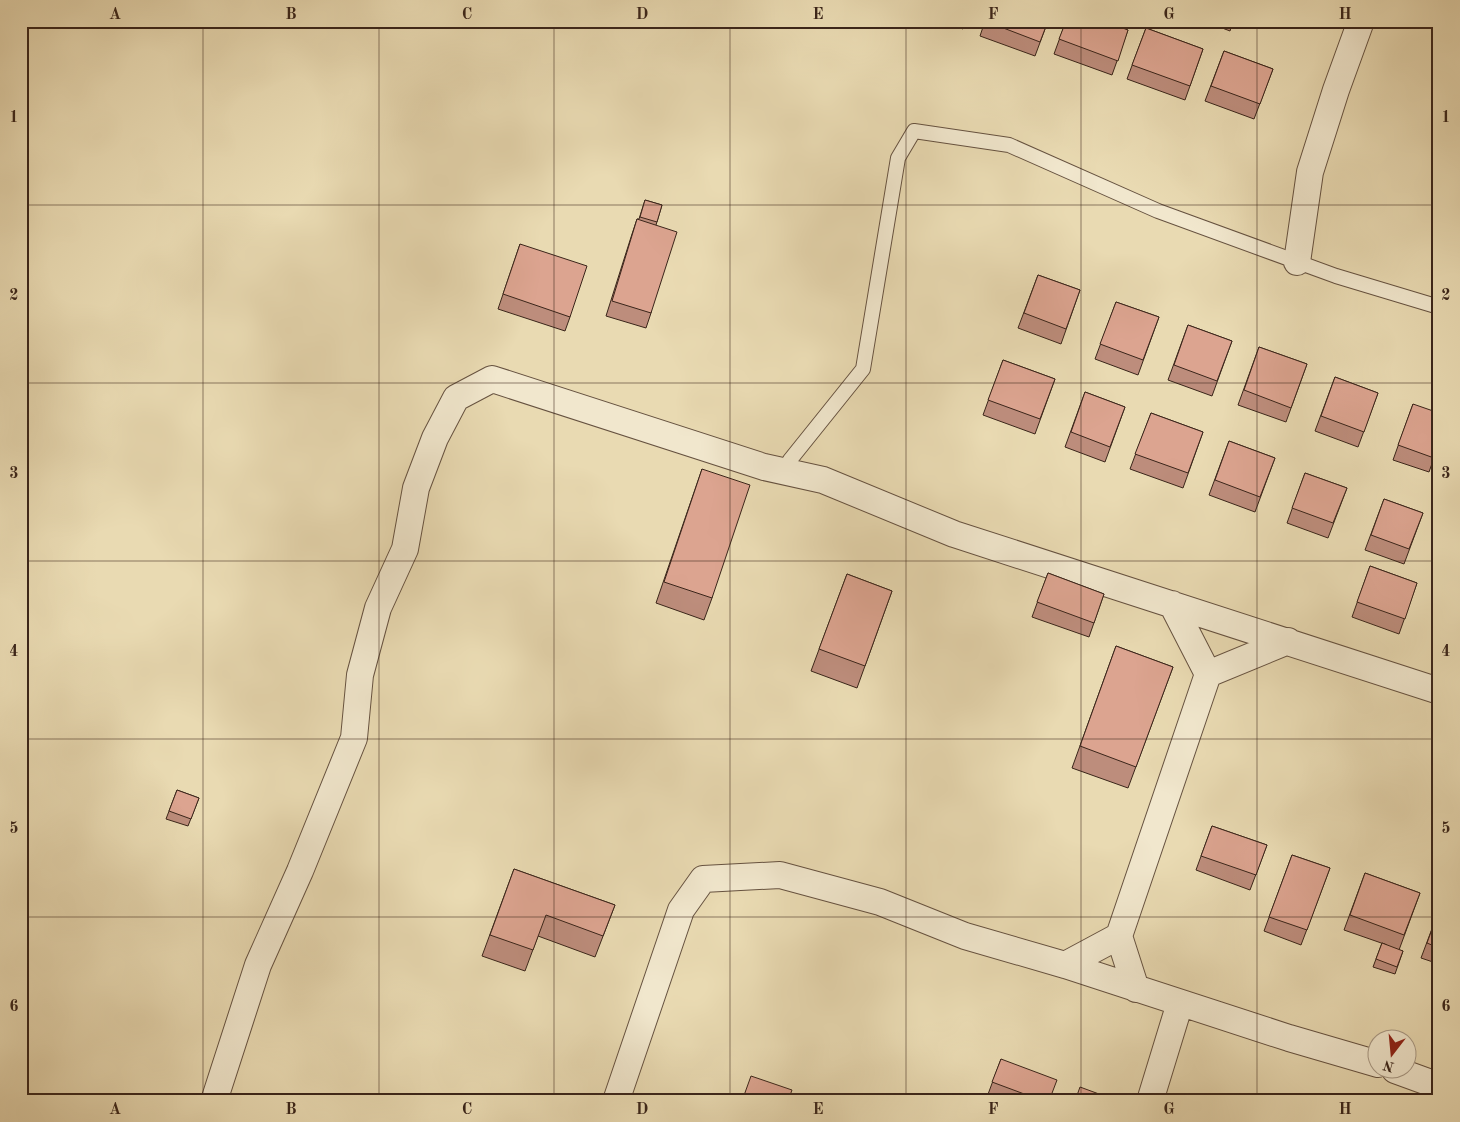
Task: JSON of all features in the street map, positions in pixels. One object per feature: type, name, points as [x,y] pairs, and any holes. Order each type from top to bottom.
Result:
[{"type":"street","points":[[1297,262],[1310,172],[1336,90],[1361,21]]},
{"type":"street","points":[[214,1101],[258,964],[300,871],[354,738],[360,675],[378,608],[405,549],[416,488],[435,438],[456,398],[492,379],[764,467],[823,480],[954,534],[1439,691]]},
{"type":"street","points":[[1136,989],[1119,936],[1208,674],[1172,604]]},
{"type":"street","points":[[1208,674],[1288,641]]},
{"type":"street","points":[[616,1101],[681,910],[703,879],[780,875],[880,902],[964,936],[1065,965],[1180,1003],[1368,1061]]},
{"type":"street","points":[[1065,965],[1119,936]]},
{"type":"street","points":[[1150,1101],[1180,1003]]},
{"type":"street","points":[[1418,1078],[1439,1086]]},
{"type":"lane","points":[[783,471],[863,369],[898,158],[914,131],[1008,145],[1158,211],[1336,276],[1439,307]]},
{"type":"building","points":[[985,21],[1048,21],[1040,42]]},
{"type":"building","points":[[1066,21],[1104,21],[1128,30],[1118,61],[1059,39]]},
{"type":"building","points":[[1146,28],[1203,49],[1190,86],[1132,65]]},
{"type":"building","points":[[1224,51],[1273,69],[1260,104],[1211,86]]},
{"type":"building","points":[[645,200],[662,205],[657,222],[640,217]]},
{"type":"building","points":[[637,219],[677,232],[651,313],[612,301]]},
{"type":"building","points":[[520,244],[587,266],[570,317],[503,294]]},
{"type":"building","points":[[1038,275],[1080,290],[1066,329],[1024,313]]},
{"type":"building","points":[[1116,302],[1159,317],[1143,360],[1100,344]]},
{"type":"building","points":[[1188,325],[1232,341],[1217,381],[1174,365]]},
{"type":"building","points":[[1259,347],[1307,364],[1291,408],[1244,390]]},
{"type":"building","points":[[1003,360],[1055,379],[1040,419],[988,400]]},
{"type":"building","points":[[1335,377],[1378,393],[1364,432],[1321,416]]},
{"type":"building","points":[[1085,392],[1125,407],[1110,447],[1071,432]]},
{"type":"building","points":[[1413,404],[1439,413],[1439,444],[1434,458],[1398,445]]},
{"type":"building","points":[[1151,413],[1203,432],[1188,473],[1135,454]]},
{"type":"building","points":[[1229,441],[1275,458],[1260,497],[1215,480]]},
{"type":"building","points":[[702,469],[750,485],[712,598],[664,582]]},
{"type":"building","points":[[1305,473],[1347,488],[1333,523],[1292,508]]},
{"type":"building","points":[[1384,499],[1423,513],[1409,549],[1371,535]]},
{"type":"building","points":[[1370,566],[1417,583],[1405,619],[1357,602]]},
{"type":"building","points":[[1048,573],[1104,594],[1094,623],[1037,602]]},
{"type":"building","points":[[847,574],[892,591],[865,666],[819,649]]},
{"type":"building","points":[[1116,646],[1173,667],[1136,767],[1080,746]]},
{"type":"building","points":[[177,790],[199,798],[191,819],[169,811]]},
{"type":"building","points":[[1212,826],[1267,845],[1256,875],[1201,856]]},
{"type":"building","points":[[1292,855],[1330,868],[1307,930],[1269,917]]},
{"type":"building","points":[[514,869],[615,905],[603,936],[546,915],[533,950],[490,935]]},
{"type":"building","points":[[1365,873],[1420,893],[1404,935],[1350,915]]},
{"type":"building","points":[[1439,910],[1439,948],[1427,943]]},
{"type":"building","points":[[1382,943],[1403,951],[1397,967],[1376,959]]},
{"type":"building","points":[[1001,1059],[1057,1080],[1049,1101],[1043,1101],[992,1082]]},
{"type":"building","points":[[751,1076],[792,1090],[788,1101],[742,1101]]},
{"type":"building","points":[[1080,1087],[1118,1101],[1075,1101]]}]
